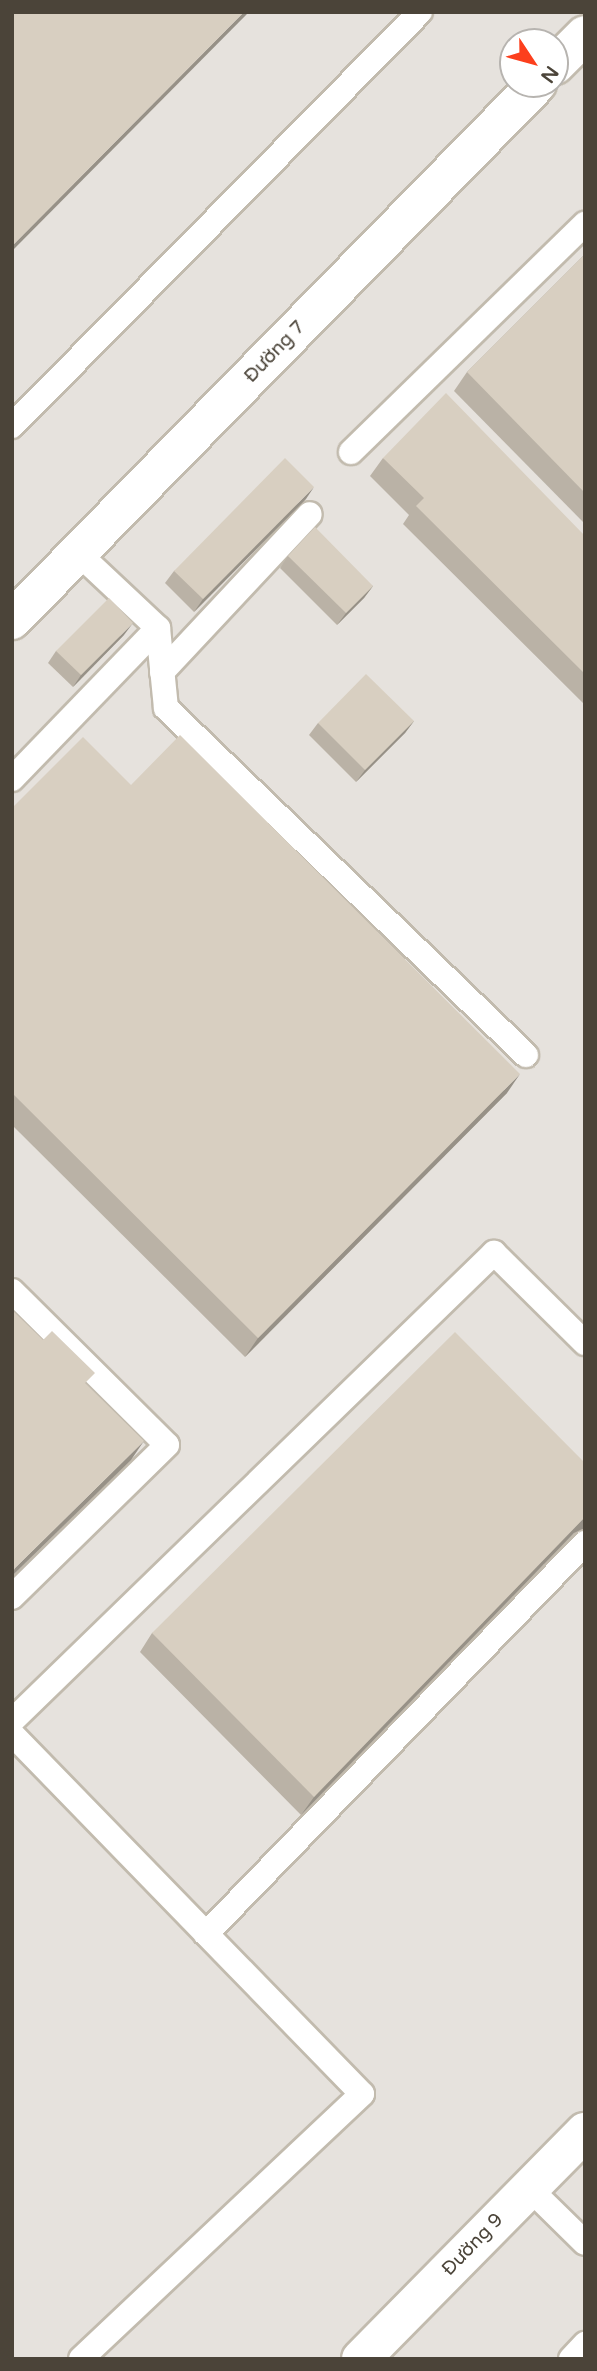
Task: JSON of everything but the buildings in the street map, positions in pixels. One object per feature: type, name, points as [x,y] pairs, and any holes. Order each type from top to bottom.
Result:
[{"type":"street","points":[[569,51],[585,35]]},
{"type":"street","name":"Đường 7","points":[[12,620],[523,98]]},
{"type":"street","name":"Đường 9","points":[[361,2359],[585,2132]]},
{"type":"lane","points":[[12,426],[420,12]]},
{"type":"lane","points":[[351,452],[585,224]]},
{"type":"lane","points":[[424,381],[443,400]]},
{"type":"lane","points":[[162,672],[310,514]]},
{"type":"lane","points":[[78,553],[158,628],[166,708],[526,1055]]},
{"type":"lane","points":[[12,779],[158,628]]},
{"type":"lane","points":[[12,1721],[494,1253],[585,1342]]},
{"type":"lane","points":[[12,1291],[167,1445],[12,1597]]},
{"type":"lane","points":[[206,1934],[585,1543]]},
{"type":"lane","points":[[12,1734],[362,2094],[81,2359]]},
{"type":"lane","points":[[529,2188],[585,2243]]},
{"type":"lane","points":[[571,2359],[585,2344]]},
{"type":"shaded area","points":[[12,12],[585,12],[585,2359],[12,2359]]}]
